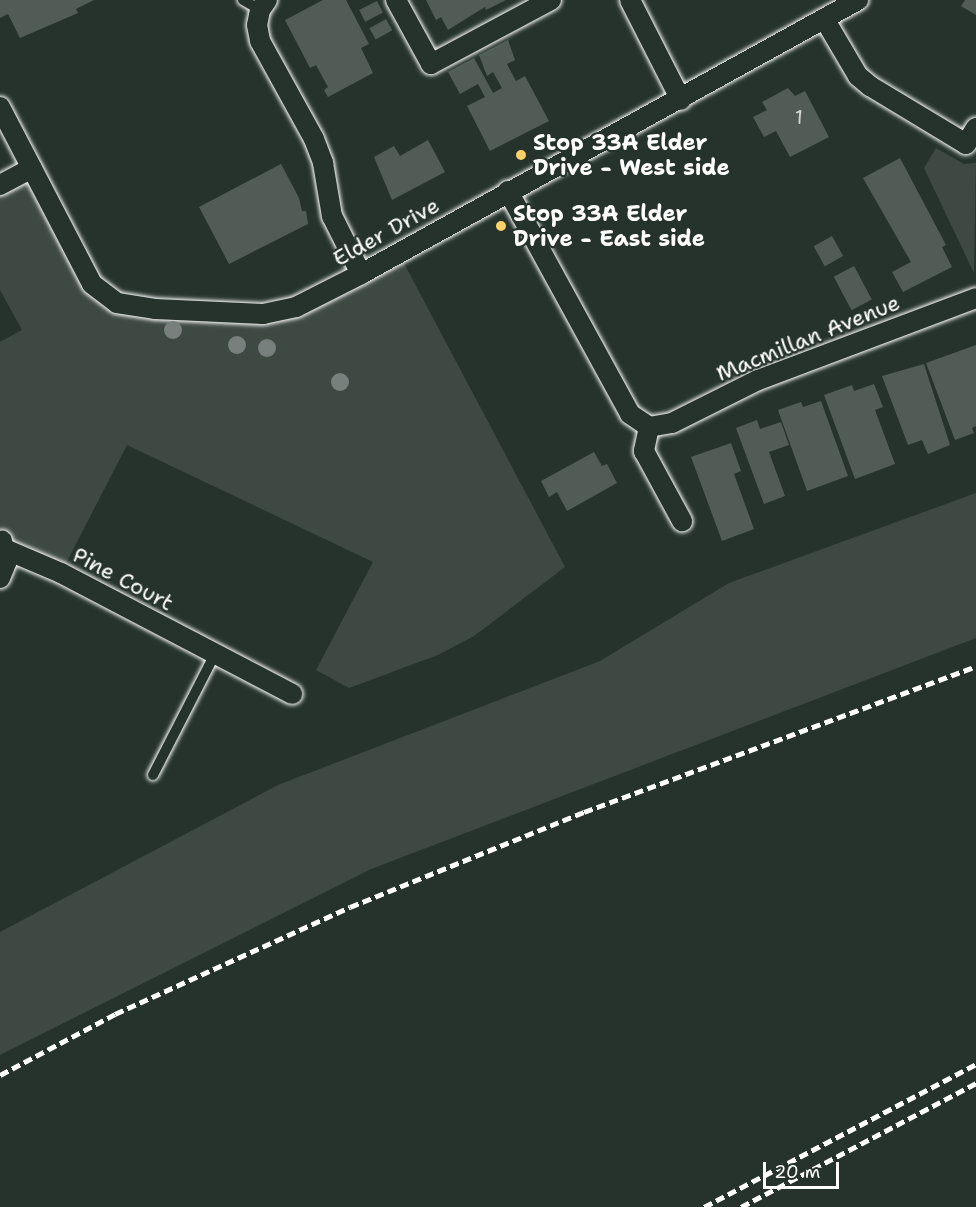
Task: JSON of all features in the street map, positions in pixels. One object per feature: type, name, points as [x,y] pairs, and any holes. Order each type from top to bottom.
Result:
[{"type":"street","points":[[396,0],[431,64],[550,0]]},
{"type":"street","points":[[630,0],[681,100]]},
{"type":"street","name":"Elder Drive","points":[[0,107],[8,144],[32,168],[92,284],[117,303],[155,309],[263,314],[296,307],[361,274],[508,192],[681,100],[858,0]]},
{"type":"street","points":[[257,3],[260,41],[314,139],[323,163],[332,216],[361,274]]},
{"type":"street","points":[[825,20],[858,76],[870,86],[966,144],[976,128]]},
{"type":"street","points":[[0,185],[32,168]]},
{"type":"street","points":[[508,192],[630,414],[650,427],[644,451],[682,521]]},
{"type":"street","name":"Macmillan Avenue","points":[[650,427],[672,423],[758,380],[976,298]]},
{"type":"street","points":[[0,578],[7,561],[3,544]]},
{"type":"street","name":"Pine Court","points":[[3,544],[292,694]]},
{"type":"lane","points":[[153,775],[215,654]]},
{"type":"shaded area","points":[[936,148],[964,164],[976,163],[974,273],[924,168]]},
{"type":"shaded area","points":[[32,168],[65,237],[117,303],[263,314],[398,252],[565,567],[474,636],[438,655],[349,688],[316,670],[373,562],[127,445],[61,573],[0,539],[0,342],[22,330],[0,290],[0,185]]},
{"type":"shaded area","points":[[976,493],[976,638],[371,869],[0,1055],[0,932],[278,785],[600,661],[729,583]]},
{"type":"building","points":[[0,0],[94,0],[76,9],[78,13],[20,38],[8,14],[0,18]]},
{"type":"building","points":[[323,0],[346,0],[369,44],[361,48],[373,73],[328,97],[324,90],[328,87],[316,65],[310,68],[285,20]]},
{"type":"building","points":[[426,0],[506,0],[486,10],[485,7],[448,30],[441,17],[436,20]]},
{"type":"building","points":[[965,0],[976,0],[976,15],[961,6]]},
{"type":"building","points":[[377,1],[383,13],[365,22],[359,10]]},
{"type":"building","points":[[386,19],[392,30],[376,40],[369,28]]},
{"type":"building","points":[[508,40],[515,60],[507,64],[516,81],[525,76],[549,121],[490,151],[467,106],[485,97],[478,84],[460,94],[448,72],[474,58],[493,93],[502,88],[493,72],[487,76],[479,55]]},
{"type":"building","points":[[788,88],[795,96],[805,91],[829,137],[790,157],[776,131],[764,137],[753,117],[767,110],[762,102]]},
{"type":"building","points":[[428,140],[445,172],[392,200],[374,157],[394,146],[400,156]]},
{"type":"building","points":[[900,158],[946,245],[942,247],[952,267],[903,292],[892,272],[911,262],[863,178]]},
{"type":"building","points":[[281,164],[299,198],[302,211],[306,211],[308,224],[229,264],[199,207]]},
{"type":"building","points":[[832,236],[843,256],[825,266],[814,246]]},
{"type":"building","points":[[854,266],[872,300],[852,310],[834,277]]},
{"type":"building","points":[[976,345],[976,426],[972,428],[974,433],[955,440],[926,363]]},
{"type":"building","points":[[924,364],[950,445],[928,454],[922,440],[908,445],[882,376]]},
{"type":"building","points":[[874,384],[883,407],[875,410],[895,464],[855,479],[824,395],[852,385],[854,391]]},
{"type":"building","points":[[821,401],[848,476],[807,491],[778,410],[801,402],[803,407]]},
{"type":"building","points":[[757,420],[760,429],[781,422],[789,445],[769,452],[785,496],[764,504],[736,428]]},
{"type":"building","points":[[731,443],[741,471],[734,474],[754,529],[722,541],[691,457]]},
{"type":"building","points":[[594,452],[602,466],[607,464],[617,483],[567,511],[557,492],[549,497],[541,481]]},
{"type":"railway","points":[[0,1075],[115,1014],[350,907],[584,812],[976,666]]},
{"type":"railway","points":[[704,1207],[976,1064]]},
{"type":"railway","points":[[741,1207],[976,1083]]},
{"type":"place","name":"Stop 33A Elder Drive - West side","points":[[521,155]]},
{"type":"place","name":"Stop 33A Elder Drive - East side","points":[[501,226]]}]
